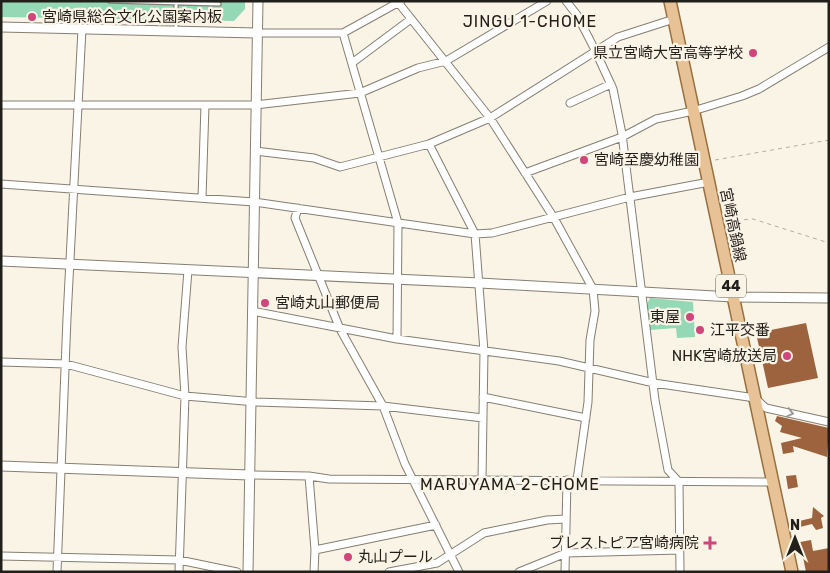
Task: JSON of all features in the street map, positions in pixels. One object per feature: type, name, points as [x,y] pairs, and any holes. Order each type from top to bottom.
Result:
[{"type":"main road","name":"宮崎高鍋線","points":[[670,1],[792,572]]},
{"type":"street","points":[[1,106],[255,105],[360,93],[418,68],[446,61],[548,1]]},
{"type":"street","points":[[566,1],[577,15],[596,50],[611,84],[622,136],[642,292],[642,308],[668,470],[679,482],[680,572]]},
{"type":"street","points":[[248,572],[254,151],[259,2]]},
{"type":"street","points":[[1,27],[176,32],[343,33],[399,2],[490,118],[554,218],[593,289],[595,311],[590,340],[586,418],[577,480]]},
{"type":"street","points":[[352,63],[412,19]]},
{"type":"street","points":[[254,151],[314,158],[340,166],[429,144],[490,118],[618,37],[674,19]]},
{"type":"street","points":[[57,572],[73,190],[82,29]]},
{"type":"street","points":[[343,33],[398,223],[397,339]]},
{"type":"street","points":[[525,173],[622,136],[656,119],[693,111],[759,89],[829,47]]},
{"type":"street","points":[[570,103],[611,84]]},
{"type":"street","points":[[202,198],[204,105]]},
{"type":"street","points":[[429,144],[475,234],[484,351],[482,479]]},
{"type":"street","points":[[1,184],[254,202],[475,234],[492,233],[630,197],[709,182]]},
{"type":"street","points":[[298,208],[295,218],[317,277],[340,329],[383,406],[413,479],[459,572]]},
{"type":"street","points":[[1,261],[480,283],[733,297],[829,298]]},
{"type":"street","points":[[179,572],[185,396],[182,347],[188,270]]},
{"type":"street","points":[[252,311],[397,339],[559,361],[654,383],[755,398],[766,408],[829,422]]},
{"type":"street","points":[[1,362],[66,364],[185,396],[250,401],[383,406],[483,418]]},
{"type":"street","points":[[483,397],[586,418]]},
{"type":"street","points":[[1,466],[309,476],[329,479],[772,482]]},
{"type":"street","points":[[309,476],[315,550],[314,572]]},
{"type":"street","points":[[566,572],[567,480]]},
{"type":"street","points":[[389,572],[437,563],[484,534],[547,520],[566,519]]},
{"type":"street","points":[[315,550],[436,524]]},
{"type":"street","points":[[518,572],[566,553],[680,550]]},
{"type":"street","points":[[1,556],[179,560],[237,572]]},
{"type":"lane","points":[[110,1],[219,4]]},
{"type":"lane","points":[[176,3],[176,32]]},
{"type":"path","points":[[704,161],[829,140]]},
{"type":"path","points":[[717,221],[753,219],[829,243]]},
{"type":"green space","points":[[1,1],[245,1],[245,9],[234,21],[1,17]]},
{"type":"green space","points":[[650,298],[693,302],[695,337],[677,338],[676,328],[650,330],[647,304]]},
{"type":"building","name":"NHK宮崎放送局","points":[[806,323],[818,378],[768,388],[756,333]]},
{"type":"building","points":[[777,416],[829,428],[827,457],[793,446],[794,452],[783,454],[781,443],[802,438],[780,432],[782,426],[775,421]]},
{"type":"building","points":[[796,475],[798,487],[788,489],[786,476]]},
{"type":"building","points":[[813,507],[824,516],[821,518],[823,528],[816,530],[812,524],[796,528],[795,522],[812,518]]},
{"type":"building","points":[[811,540],[813,551],[829,548],[829,572],[806,572],[800,542]]},
{"type":"place","name":"宮崎県総合文化公園案内板","points":[[32,17]]},
{"type":"place","name":"県立宮崎大宮高等学校","points":[[753,53]]},
{"type":"place","name":"宮崎至慶幼稚園","points":[[584,160]]},
{"type":"place","name":"宮崎丸山郵便局","points":[[265,303]]},
{"type":"place","name":"東屋","points":[[690,317]]},
{"type":"place","name":"江平交番","points":[[700,330]]},
{"type":"place","name":"NHK宮崎放送局","points":[[787,356]]},
{"type":"place","name":"ブレストピア宮崎病院","points":[[710,543]]},
{"type":"place","name":"丸山プール","points":[[348,557]]},
{"type":"district","name":"JINGU 1-CHOME","points":[[530,21]]},
{"type":"district","name":"MARUYAMA 2-CHOME","points":[[510,484]]}]
